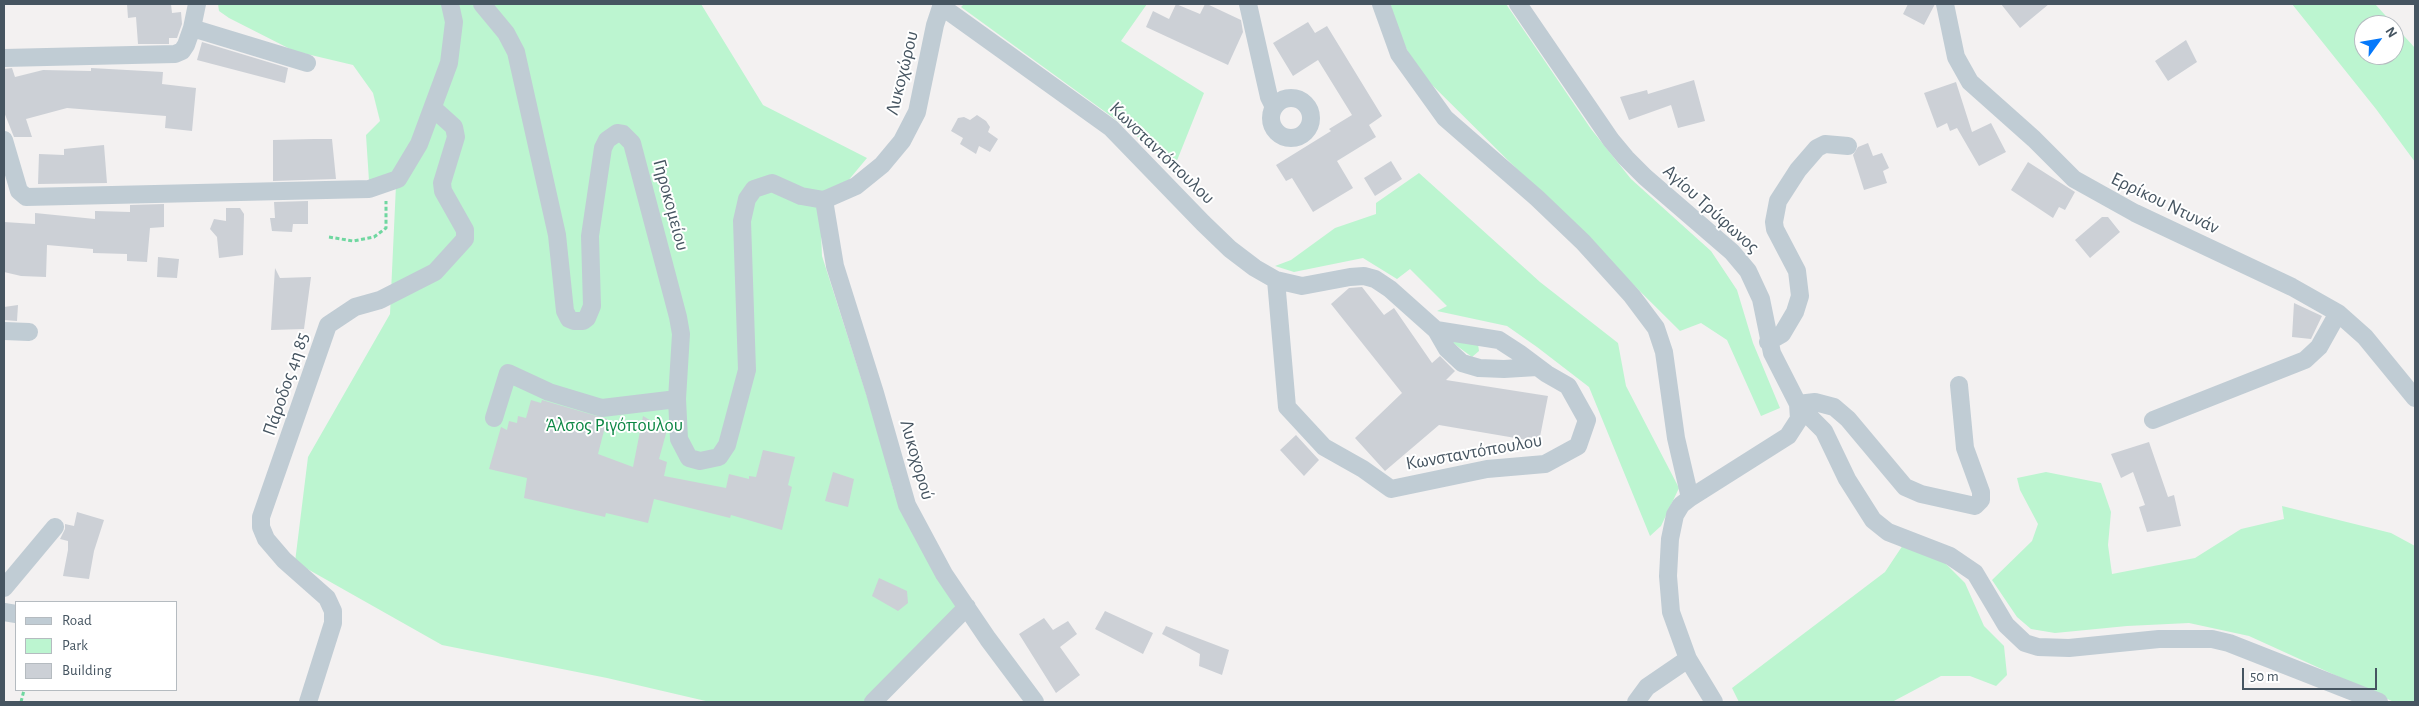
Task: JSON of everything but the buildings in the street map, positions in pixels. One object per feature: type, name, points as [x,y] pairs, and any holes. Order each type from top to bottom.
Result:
[{"type":"street","points":[[4,58],[170,55],[180,52],[184,48],[192,28],[197,4]]},
{"type":"street","points":[[4,140],[20,191],[26,197],[369,189],[398,179],[419,144],[434,109],[449,63],[454,22],[450,4]]},
{"type":"street","name":"Γηροκομείου","points":[[482,4],[506,33],[516,52],[558,234],[565,311],[569,319],[574,321],[579,322],[587,318],[592,306],[590,236],[603,148],[607,140],[617,133],[623,134],[632,143],[678,317],[681,334],[677,399],[679,439],[689,458],[700,462],[719,457],[727,445],[747,370],[742,221],[747,199],[754,189],[772,183],[801,196],[824,200]]},
{"type":"street","points":[[1248,4],[1269,97],[1274,107]]},
{"type":"street","points":[[1381,4],[1400,54],[1445,118],[1537,198],[1582,242],[1632,296],[1656,328],[1664,352],[1676,438],[1690,498]]},
{"type":"street","name":"Αγίου Τρύφωνος","points":[[1518,4],[1621,152],[1645,177],[1732,252],[1748,271],[1761,299],[1768,342],[1798,407]]},
{"type":"street","name":"Ερρίκου Ντυνάν","points":[[1945,4],[1956,57],[1970,82],[2034,139],[2074,179],[2135,213],[2292,287],[2338,313],[2365,337],[2415,398]]},
{"type":"street","name":"Λυκοχώρου","points":[[824,200],[856,186],[868,178],[902,141],[917,112],[935,25],[942,5]]},
{"type":"street","name":"Κωνσταντόπουλου","points":[[942,5],[1106,124],[1230,249],[1276,280],[1308,286],[1350,277],[1369,277],[1390,289],[1436,330],[1499,340],[1568,386],[1587,420],[1578,446],[1545,464],[1487,468],[1391,489],[1363,469],[1324,447],[1288,407],[1276,280]]},
{"type":"street","points":[[192,28],[307,63]]},
{"type":"street","name":"Πάροδος 4η 85","points":[[308,702],[333,623],[334,611],[327,598],[284,560],[266,539],[261,517],[328,325],[355,307],[380,300],[435,272],[465,239],[465,230],[443,191],[442,182],[456,138],[454,127],[434,109]]},
{"type":"street","points":[[1768,342],[1782,334],[1795,312],[1800,296],[1797,271],[1775,229],[1774,222],[1778,201],[1806,159],[1817,148],[1825,144],[1848,146]]},
{"type":"street","name":"Λυκοχορού","points":[[824,200],[835,266],[884,420],[906,505],[935,559],[967,608],[1035,702]]},
{"type":"street","points":[[2152,420],[2305,360],[2319,347],[2338,313]]},
{"type":"street","points":[[1436,330],[1447,349],[1462,363],[1479,368],[1496,369],[1537,367]]},
{"type":"street","points":[[4,332],[28,332]]},
{"type":"street","points":[[494,418],[508,373],[549,392],[602,408],[677,399]]},
{"type":"street","points":[[1798,407],[1815,402],[1834,407],[1848,418],[1905,487],[1921,494],[1975,506],[1980,500],[1982,492],[1965,448],[1959,385]]},
{"type":"street","points":[[1714,702],[1688,659],[1670,612],[1668,581],[1674,520],[1679,508],[1690,498],[1784,439],[1797,424],[1798,407]]},
{"type":"street","points":[[1798,407],[1824,431],[1847,479],[1873,520],[1888,532],[1950,556],[1975,573],[2006,625],[2025,643],[2034,646],[2069,648],[2159,638],[2212,639],[2229,643],[2379,702]]},
{"type":"street","points":[[4,588],[55,527]]},
{"type":"street","points":[[873,702],[967,608]]},
{"type":"street","points":[[1636,702],[1647,687],[1688,659]]},
{"type":"path","points":[[329,237],[353,241],[374,237],[386,228],[386,183]]},
{"type":"green space","name":"Άλσος Ριγόπουλου","points":[[218,4],[701,4],[763,105],[867,158],[832,200],[821,233],[822,256],[879,434],[894,492],[915,538],[959,610],[866,702],[710,702],[607,678],[442,645],[295,562],[308,457],[390,314],[396,185],[369,181],[366,135],[380,121],[373,93],[353,65],[294,51],[229,18],[219,11]]},
{"type":"green space","points":[[964,4],[1147,4],[1121,41],[1204,93],[1174,168],[1126,127],[961,7]]},
{"type":"green space","points":[[1390,4],[1506,4],[1591,129],[1631,179],[1711,251],[1737,290],[1753,343],[1780,408],[1761,416],[1727,340],[1701,323],[1680,331],[1418,71],[1403,42]]},
{"type":"green space","points":[[2292,4],[2375,4],[2385,15],[2354,15],[2354,65],[2404,65],[2404,36],[2415,48],[2415,162],[2376,109]]},
{"type":"green space","points":[[1419,173],[1540,282],[1618,343],[1626,386],[1679,488],[1661,526],[1650,536],[1589,387],[1537,347],[1507,326],[1437,311],[1447,306],[1410,269],[1397,279],[1363,258],[1294,272],[1275,266],[1291,260],[1335,228],[1376,214],[1376,203]]},
{"type":"green space","points":[[1449,340],[1478,344],[1479,351],[1472,357]]},
{"type":"green space","points":[[2046,472],[2101,483],[2111,512],[2108,545],[2112,574],[2195,558],[2241,529],[2284,519],[2282,506],[2391,533],[2415,546],[2415,702],[2394,702],[2249,636],[2189,623],[2127,626],[2055,633],[2031,629],[2017,617],[1992,580],[2032,541],[2038,524],[2020,490],[2017,478]]},
{"type":"green space","points":[[1903,545],[1940,558],[1965,583],[1984,626],[2004,646],[2007,675],[1996,686],[1970,676],[1941,676],[1892,702],[1739,702],[1732,688],[1885,572]]}]
